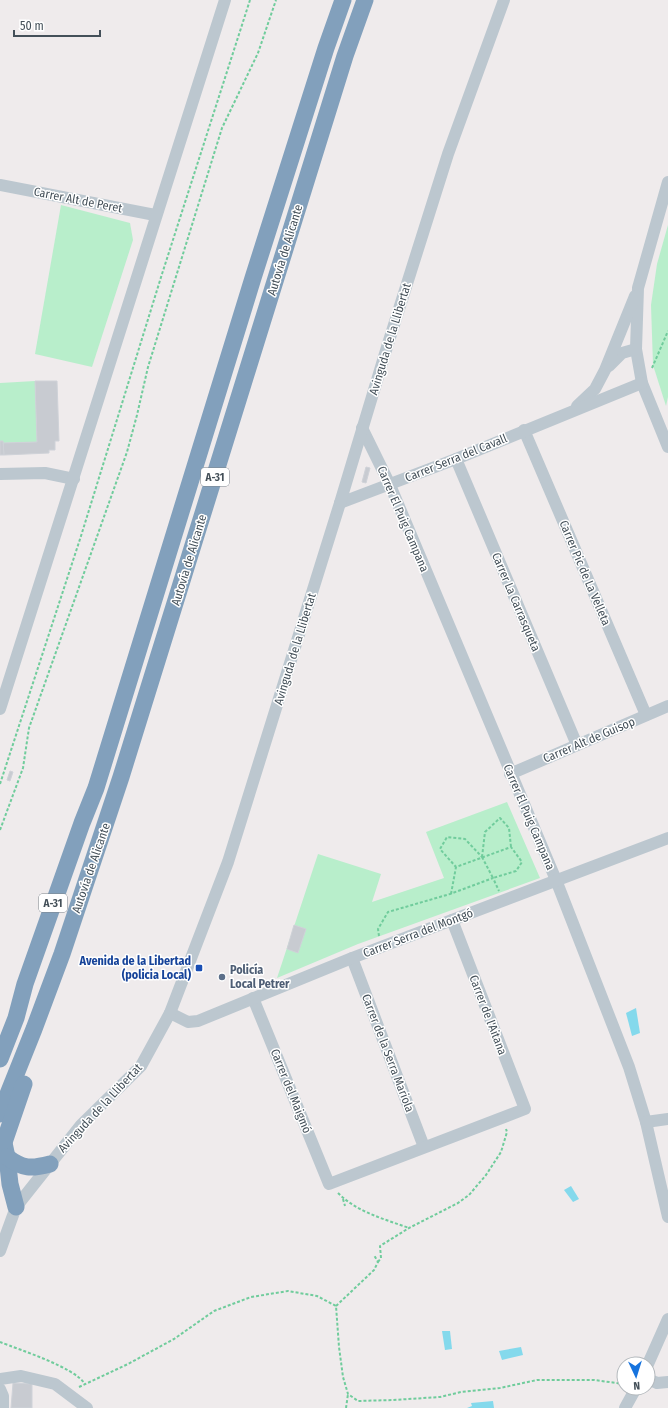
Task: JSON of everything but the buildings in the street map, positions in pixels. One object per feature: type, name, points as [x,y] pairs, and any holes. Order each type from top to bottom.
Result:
[{"type":"highway","name":"Autovía de Alicante","points":[[0,1059],[16,1018],[25,984],[82,823],[96,788],[256,271],[326,48],[343,0]]},
{"type":"highway","name":"Autovía de Alicante","points":[[0,1114],[62,954],[121,777],[338,78],[365,0]]},
{"type":"highway","points":[[0,1031],[10,1007],[25,984]]},
{"type":"highway","points":[[16,1207],[4,1151],[33,1058],[34,1029]]},
{"type":"highway","points":[[4,1151],[16,1164],[26,1168],[50,1164]]},
{"type":"street","points":[[0,709],[74,479],[155,215],[225,0]]},
{"type":"street","name":"Avinguda de la Llibertat","points":[[0,1251],[16,1207],[81,1125],[141,1066],[170,1013],[228,862],[448,154],[504,0]]},
{"type":"street","points":[[668,182],[638,288],[636,349],[642,383],[668,447]]},
{"type":"street","name":"Carrer Alt de Peret","points":[[0,185],[155,215]]},
{"type":"street","name":"Carrer Serra del Cavall","points":[[572,411],[595,389],[605,370],[638,288]]},
{"type":"street","name":"Carrer Serra del Cavall","points":[[605,370],[622,353],[636,349]]},
{"type":"street","name":"Carrer Serra del Cavall","points":[[340,503],[456,459],[642,383]]},
{"type":"street","name":"Carrer El Puig Campana","points":[[362,428],[390,485],[510,774],[556,880],[629,1067],[646,1122],[668,1216]]},
{"type":"street","name":"Carrer Pic de La Velleta","points":[[524,430],[646,715]]},
{"type":"street","name":"Carrer La Carrasqueta","points":[[456,459],[577,745]]},
{"type":"street","points":[[0,474],[44,473],[74,479]]},
{"type":"street","name":"Carrer Alt de Guisop","points":[[510,774],[668,706]]},
{"type":"street","name":"Carrer Serra del Montgó","points":[[170,1013],[188,1022],[198,1021],[352,958],[668,838]]},
{"type":"street","name":"Carrer de l'Aitana","points":[[452,920],[524,1109],[504,1117]]},
{"type":"street","name":"Carrer de la Serra Mariola","points":[[352,958],[424,1147]]},
{"type":"street","name":"Carrer del Maigmó","points":[[253,998],[329,1184]]},
{"type":"street","points":[[329,1184],[504,1117]]},
{"type":"street","points":[[646,1122],[668,1119]]},
{"type":"street","points":[[652,1356],[668,1319]]},
{"type":"street","points":[[0,1379],[21,1376],[55,1384],[87,1408]]},
{"type":"street","points":[[656,1383],[668,1382]]},
{"type":"street","points":[[0,1389],[3,1396],[2,1408]]},
{"type":"street","points":[[625,1408],[632,1396]]},
{"type":"path","points":[[0,784],[81,536],[162,274],[250,0]]},
{"type":"path","points":[[0,830],[23,768],[29,728],[127,452],[138,415],[148,367],[222,128],[258,53],[276,0]]},
{"type":"path","points":[[653,365],[668,330]]},
{"type":"path","points":[[381,947],[378,929],[388,912],[450,894],[516,871],[522,862],[511,847],[509,828],[500,818],[485,832],[482,857]]},
{"type":"path","points":[[456,868],[440,850],[447,836],[465,839],[482,857],[503,901]]},
{"type":"path","points":[[456,868],[511,847]]},
{"type":"path","points":[[450,894],[456,868]]},
{"type":"path","points":[[336,1306],[374,1270],[381,1258],[380,1246],[410,1228],[458,1203],[469,1195],[486,1175],[501,1152],[507,1132],[504,1117]]},
{"type":"path","points":[[329,1184],[343,1198],[357,1208],[410,1228]]},
{"type":"path","points":[[343,1198],[345,1206]]},
{"type":"path","points":[[374,1255],[378,1262]]},
{"type":"path","points":[[66,1392],[128,1364],[167,1342],[214,1311],[251,1297],[288,1291],[317,1296],[336,1306]]},
{"type":"path","points":[[336,1306],[343,1377],[348,1394],[346,1408]]},
{"type":"path","points":[[0,1342],[42,1358],[69,1371],[82,1379],[86,1384]]},
{"type":"path","points":[[348,1394],[358,1401],[393,1400],[440,1397],[461,1392],[500,1388],[537,1380],[594,1380],[616,1383]]},
{"type":"green space","points":[[61,205],[130,223],[133,240],[92,367],[35,354]]},
{"type":"green space","points":[[668,225],[668,397],[666,406],[653,365],[651,305],[657,264]]},
{"type":"green space","points":[[35,381],[37,442],[3,443],[0,441],[0,383]]},
{"type":"green space","points":[[507,802],[540,878],[358,944],[277,978],[318,854],[381,874],[372,902],[444,878],[426,832]]},
{"type":"water","points":[[636,1008],[640,1033],[632,1036],[626,1013]]},
{"type":"water","points":[[571,1186],[579,1199],[573,1202],[564,1190]]},
{"type":"water","points":[[442,1331],[450,1331],[452,1349],[445,1350]]},
{"type":"water","points":[[521,1347],[523,1355],[502,1360],[499,1351]]},
{"type":"water","points":[[493,1401],[494,1408],[467,1408],[472,1406],[471,1403]]},
{"type":"place","name":"Avenida de la Libertad (policia Local)","points":[[199,968]]},
{"type":"place","name":"Policía Local Petrer","points":[[222,977]]}]
